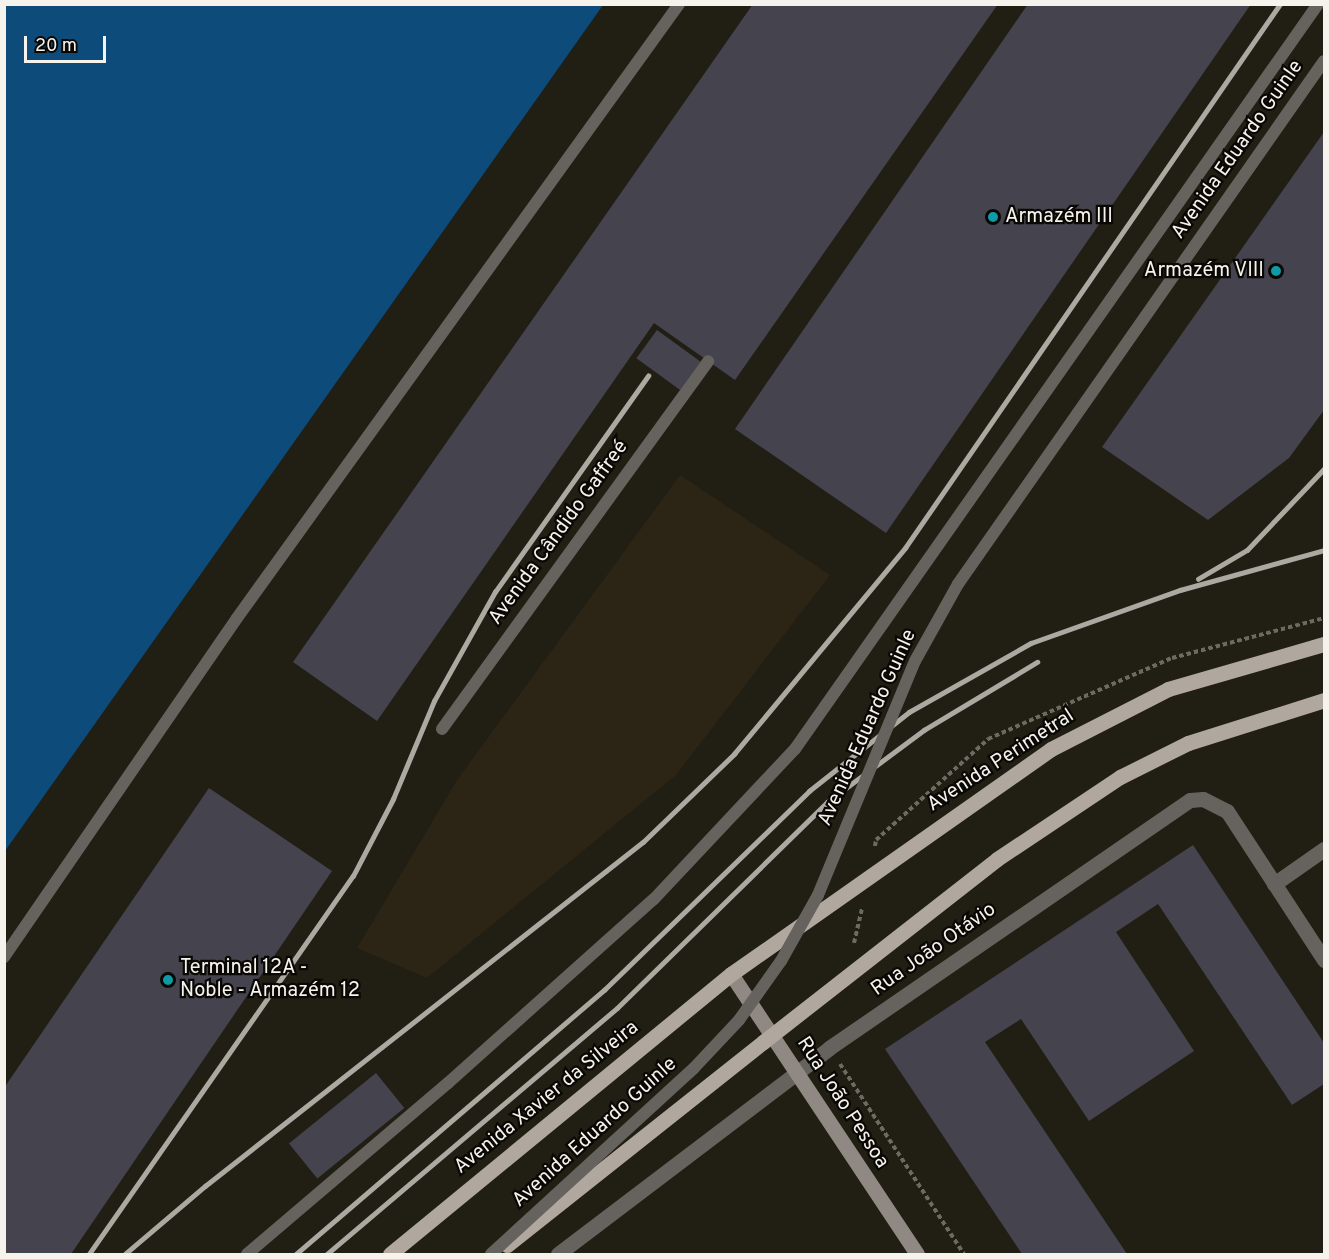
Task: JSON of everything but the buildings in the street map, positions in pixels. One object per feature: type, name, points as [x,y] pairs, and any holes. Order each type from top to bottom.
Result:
[{"type":"main road","name":"Avenida Perimetral","points":[[731,974],[1051,749],[1168,689],[1324,644]]},
{"type":"main road","points":[[496,1254],[997,860],[1120,777],[1188,743],[1324,700]]},
{"type":"main road","name":"Rua João Pessoa","points":[[731,974],[917,1254]]},
{"type":"main road","name":"Avenida Xavier da Silveira","points":[[390,1254],[731,974]]},
{"type":"street","name":"Rua João Otávio","points":[[558,1254],[796,1072],[1190,800],[1203,799],[1227,811],[1324,960]]},
{"type":"street","points":[[1274,884],[1324,849]]},
{"type":"lane","points":[[4,957],[237,618],[679,4]]},
{"type":"lane","points":[[247,1254],[448,1083],[654,899],[795,749],[1318,4]]},
{"type":"lane","name":"Avenida Eduardo Guinle","points":[[491,1254],[694,1068],[738,1020],[781,961],[818,895],[915,661],[958,584],[1324,60]]},
{"type":"lane","name":"Avenida Cândido Gaffreé","points":[[442,729],[708,361]]},
{"type":"shaded area","points":[[680,475],[830,575],[676,775],[427,978],[357,948],[457,780]]},
{"type":"water","points":[[4,5],[603,5],[5,851]]},
{"type":"railway","points":[[125,1254],[205,1186],[643,842],[734,754],[905,548],[1280,4]]},
{"type":"railway","points":[[89,1254],[353,876],[393,799],[434,701],[495,592],[648,376]]},
{"type":"railway","points":[[1198,579],[1247,550],[1324,469]]},
{"type":"railway","points":[[296,1254],[604,990],[809,791],[909,712],[1031,643],[1180,590],[1324,550]]},
{"type":"railway","points":[[327,1254],[617,1008],[827,802],[924,730],[1037,662]]},
{"type":"place","name":"Armazém III","points":[[993,217]]},
{"type":"place","name":"Armazém VIII","points":[[1276,271]]},
{"type":"place","name":"Terminal 12A - Noble - Armazém 12","points":[[168,980]]}]
